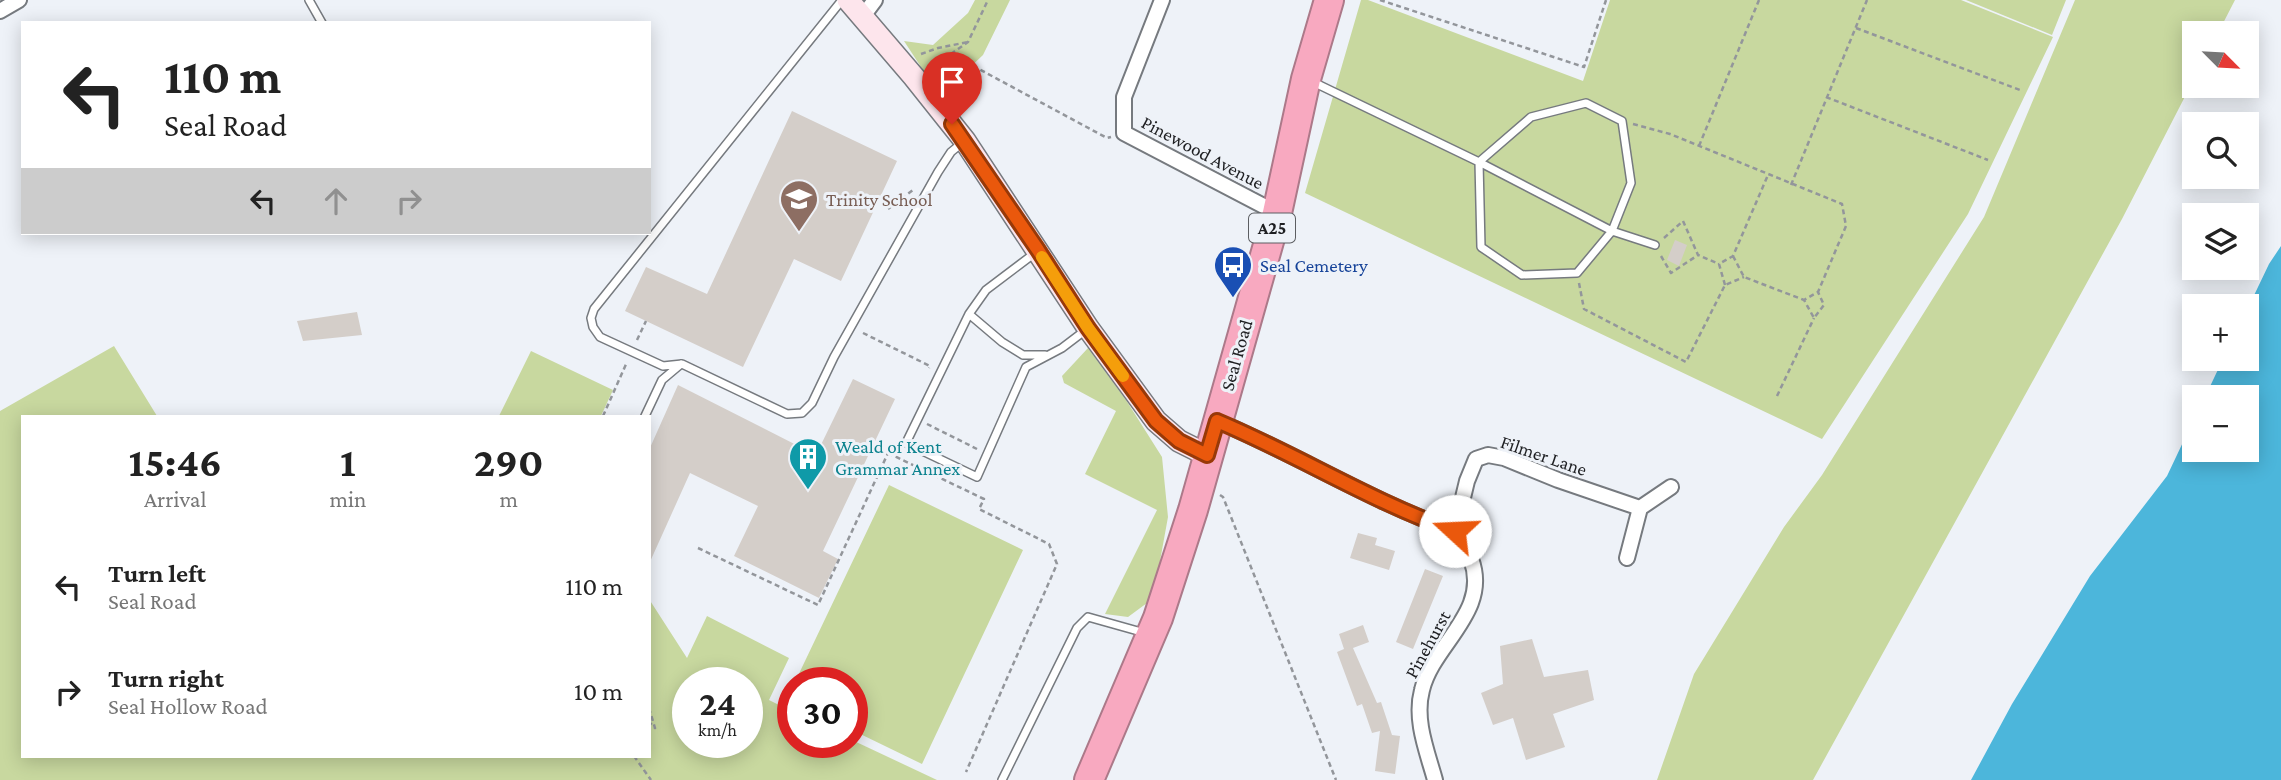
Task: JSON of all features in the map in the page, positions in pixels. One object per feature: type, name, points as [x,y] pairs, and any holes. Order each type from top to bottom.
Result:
[{"type":"highway","name":"Seal Road","points":[[1089,780],[1151,635],[1186,534],[1276,213],[1306,79],[1329,0]]},
{"type":"main road","points":[[848,0],[869,8],[908,69],[965,141],[1088,328],[1156,421],[1179,441],[1207,455]]},
{"type":"street","points":[[0,11],[19,0]]},
{"type":"street","name":"Pinewood Avenue","points":[[1162,0],[1124,97],[1124,132],[1276,213]]},
{"type":"street","points":[[1217,421],[1260,439],[1412,516],[1455,531]]},
{"type":"street","name":"Filmer Lane","points":[[1455,531],[1476,459],[1488,455],[1504,458],[1640,508]]},
{"type":"street","points":[[1626,558],[1640,508],[1671,487]]},
{"type":"street","name":"Pinehurst","points":[[1435,780],[1419,724],[1422,690],[1436,660],[1463,623],[1475,592],[1471,558],[1455,531]]},
{"type":"lane","points":[[309,0],[321,21]]},
{"type":"lane","points":[[842,0],[594,309],[591,318],[600,337],[663,366],[682,364],[788,414],[802,413],[812,403],[851,327],[938,172],[951,152],[965,141]]},
{"type":"lane","points":[[1306,79],[1479,162],[1612,231],[1655,245]]},
{"type":"lane","points":[[1586,103],[1622,121],[1632,183],[1612,231],[1577,273],[1522,275],[1481,247],[1479,162],[1531,117],[1586,103]]},
{"type":"lane","points":[[1038,250],[986,290],[969,314],[906,443],[977,477],[1026,367],[1062,348],[1088,328]]},
{"type":"lane","points":[[969,314],[1002,342],[1023,355],[1049,354]]},
{"type":"lane","points":[[645,415],[662,380],[682,364]]},
{"type":"lane","points":[[1002,780],[1077,628],[1088,617],[1151,635]]},
{"type":"path","points":[[908,69],[951,54],[968,42],[988,0]]},
{"type":"path","points":[[1380,0],[1584,68],[1606,0]]},
{"type":"path","points":[[1698,147],[1759,0]]},
{"type":"path","points":[[1791,185],[1867,0]]},
{"type":"path","points":[[1854,28],[2020,90]]},
{"type":"path","points":[[908,69],[938,48],[968,42]]},
{"type":"path","points":[[951,54],[1107,138],[1124,132]]},
{"type":"path","points":[[1826,97],[1988,160]]},
{"type":"path","points":[[1622,121],[1670,134],[1842,204],[1846,226],[1818,292],[1804,300]]},
{"type":"path","points":[[1718,264],[1733,256],[1768,175]]},
{"type":"path","points":[[1698,255],[1671,274],[1655,245],[1683,221],[1698,255],[1718,264],[1725,285]]},
{"type":"path","points":[[1733,256],[1744,277],[1804,300],[1814,318]]},
{"type":"path","points":[[1577,273],[1584,309],[1686,362],[1725,285],[1744,277]]},
{"type":"path","points":[[1777,396],[1814,318],[1824,304],[1818,292]]},
{"type":"path","points":[[603,415],[646,321]]},
{"type":"path","points":[[851,327],[930,366],[924,377]]},
{"type":"path","points":[[917,420],[987,454]]},
{"type":"path","points":[[698,548],[818,605],[896,436]]},
{"type":"path","points":[[888,453],[984,499],[979,509],[1049,544],[1057,564],[966,772]]},
{"type":"path","points":[[1200,485],[1223,496],[1336,780]]},
{"type":"path","points":[[651,715],[655,728],[651,724]]},
{"type":"path","points":[[635,758],[651,780]]},
{"type":"green space","points":[[975,0],[1010,0],[983,55],[940,96],[904,41],[933,45],[968,13]]},
{"type":"green space","points":[[1361,0],[1368,0],[1583,81],[1610,0],[1961,0],[2053,37],[1968,214],[1822,439],[1305,193]]},
{"type":"green space","points":[[1966,0],[2066,0],[2052,35]]},
{"type":"green space","points":[[2075,0],[2235,0],[2224,21],[2182,21],[2182,98],[2184,98],[2122,219],[1813,780],[1657,780],[1694,674],[1784,527],[1822,475],[1984,217]]},
{"type":"green space","points":[[114,346],[156,415],[21,415],[21,758],[651,758],[651,602],[687,658],[707,616],[789,658],[785,667],[777,667],[777,683],[769,700],[777,704],[777,758],[868,758],[868,748],[937,780],[0,780],[0,411]]},
{"type":"green space","points":[[1088,348],[1126,400],[1162,457],[1168,517],[1158,572],[1147,603],[1128,617],[1105,614],[1157,510],[1085,474],[1116,411],[1064,383],[1062,376]]},
{"type":"green space","points":[[531,351],[613,390],[601,415],[499,415]]},
{"type":"green space","points":[[889,485],[1023,550],[922,764],[868,738],[868,667],[802,667]]},
{"type":"water","points":[[2281,246],[2281,780],[1971,780],[2012,704],[2090,576],[2167,476],[2182,444],[2182,462],[2259,462],[2259,385],[2211,385],[2217,371],[2259,371],[2259,294],[2255,294]]},
{"type":"building","name":"Trinity School","points":[[792,111],[897,161],[841,281],[794,259],[743,367],[625,311],[646,267],[707,294]]},
{"type":"building","points":[[1675,240],[1687,245],[1679,266],[1667,260]]},
{"type":"building","points":[[357,312],[362,335],[303,341],[297,321]]},
{"type":"building","name":"Weald of Kent Grammar Annex","points":[[853,379],[895,399],[823,551],[838,559],[819,598],[734,556],[758,506],[690,473],[651,560],[651,446],[678,385],[816,455]]},
{"type":"building","points":[[1358,533],[1377,538],[1375,545],[1395,551],[1389,570],[1350,558]]},
{"type":"building","points":[[1425,569],[1443,576],[1413,649],[1396,642]]},
{"type":"building","points":[[1363,625],[1369,642],[1353,648],[1377,703],[1381,702],[1392,735],[1400,736],[1395,774],[1375,771],[1380,731],[1372,733],[1362,704],[1357,706],[1337,652],[1344,649],[1339,634]]},
{"type":"building","points":[[1532,639],[1544,677],[1588,670],[1594,700],[1553,714],[1565,747],[1526,760],[1513,718],[1493,725],[1481,693],[1503,684],[1500,646]]},
{"type":"slow traffic","points":[[1042,257],[1123,376]]},
{"type":"place","name":"Trinity School","points":[[799,233]]},
{"type":"place","name":"Seal Cemetery","points":[[1233,299]]},
{"type":"place","name":"Weald of Kent Grammar Annex","points":[[808,491]]},
{"type":"route","points":[[952,124],[1088,328],[1156,421],[1179,441],[1207,455],[1217,421],[1260,439],[1412,516],[1455,531]]}]
